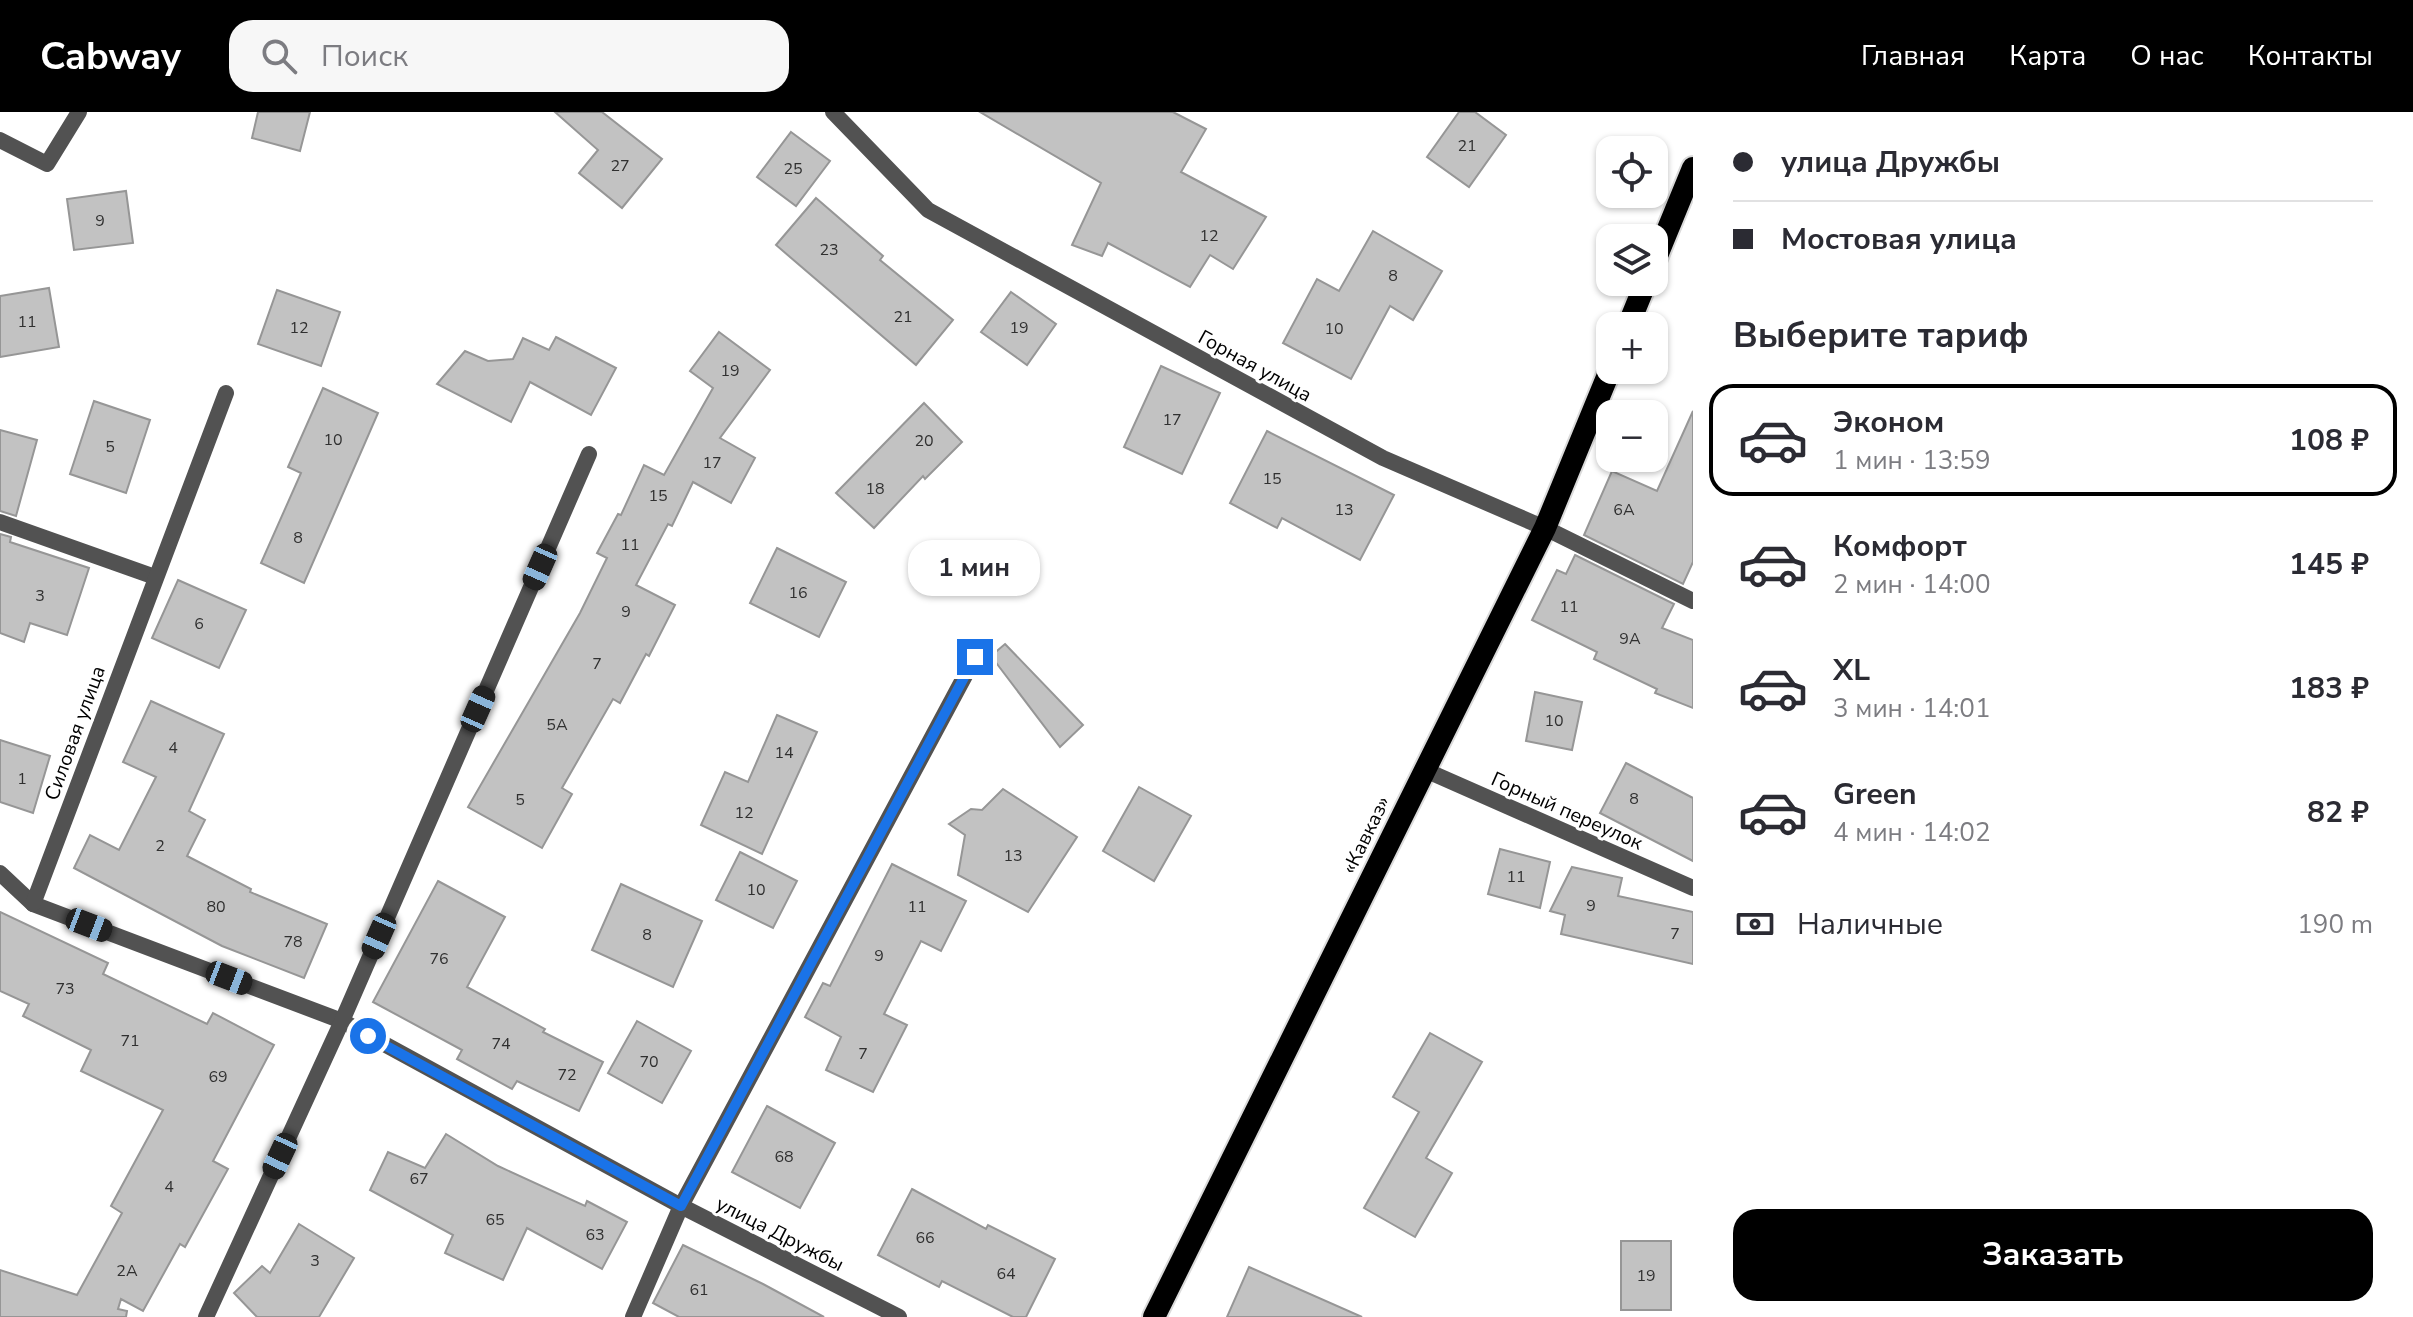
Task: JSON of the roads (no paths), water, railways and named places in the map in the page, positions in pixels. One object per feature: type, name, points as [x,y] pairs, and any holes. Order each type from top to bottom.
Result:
[{"type":"highway","points":[[1668,229],[1693,168]]},
{"type":"highway","name":"«Кавказ»","points":[[1154,1317],[1545,528],[1604,384]]},
{"type":"street","points":[[0,140],[47,164],[79,112]]},
{"type":"street","name":"Горная улица","points":[[833,112],[928,210],[1383,458],[1545,528],[1693,601]]},
{"type":"street","name":"Силовая улица","points":[[33,904],[226,393]]},
{"type":"street","points":[[206,1317],[342,1021],[589,454]]},
{"type":"street","points":[[0,522],[155,577]]},
{"type":"street","points":[[633,1317],[681,1206],[975,657]]},
{"type":"street","name":"Горный переулок","points":[[1425,770],[1693,888]]},
{"type":"street","name":"улица Дружбы","points":[[0,873],[33,904],[342,1021],[681,1206],[899,1317]]}]
